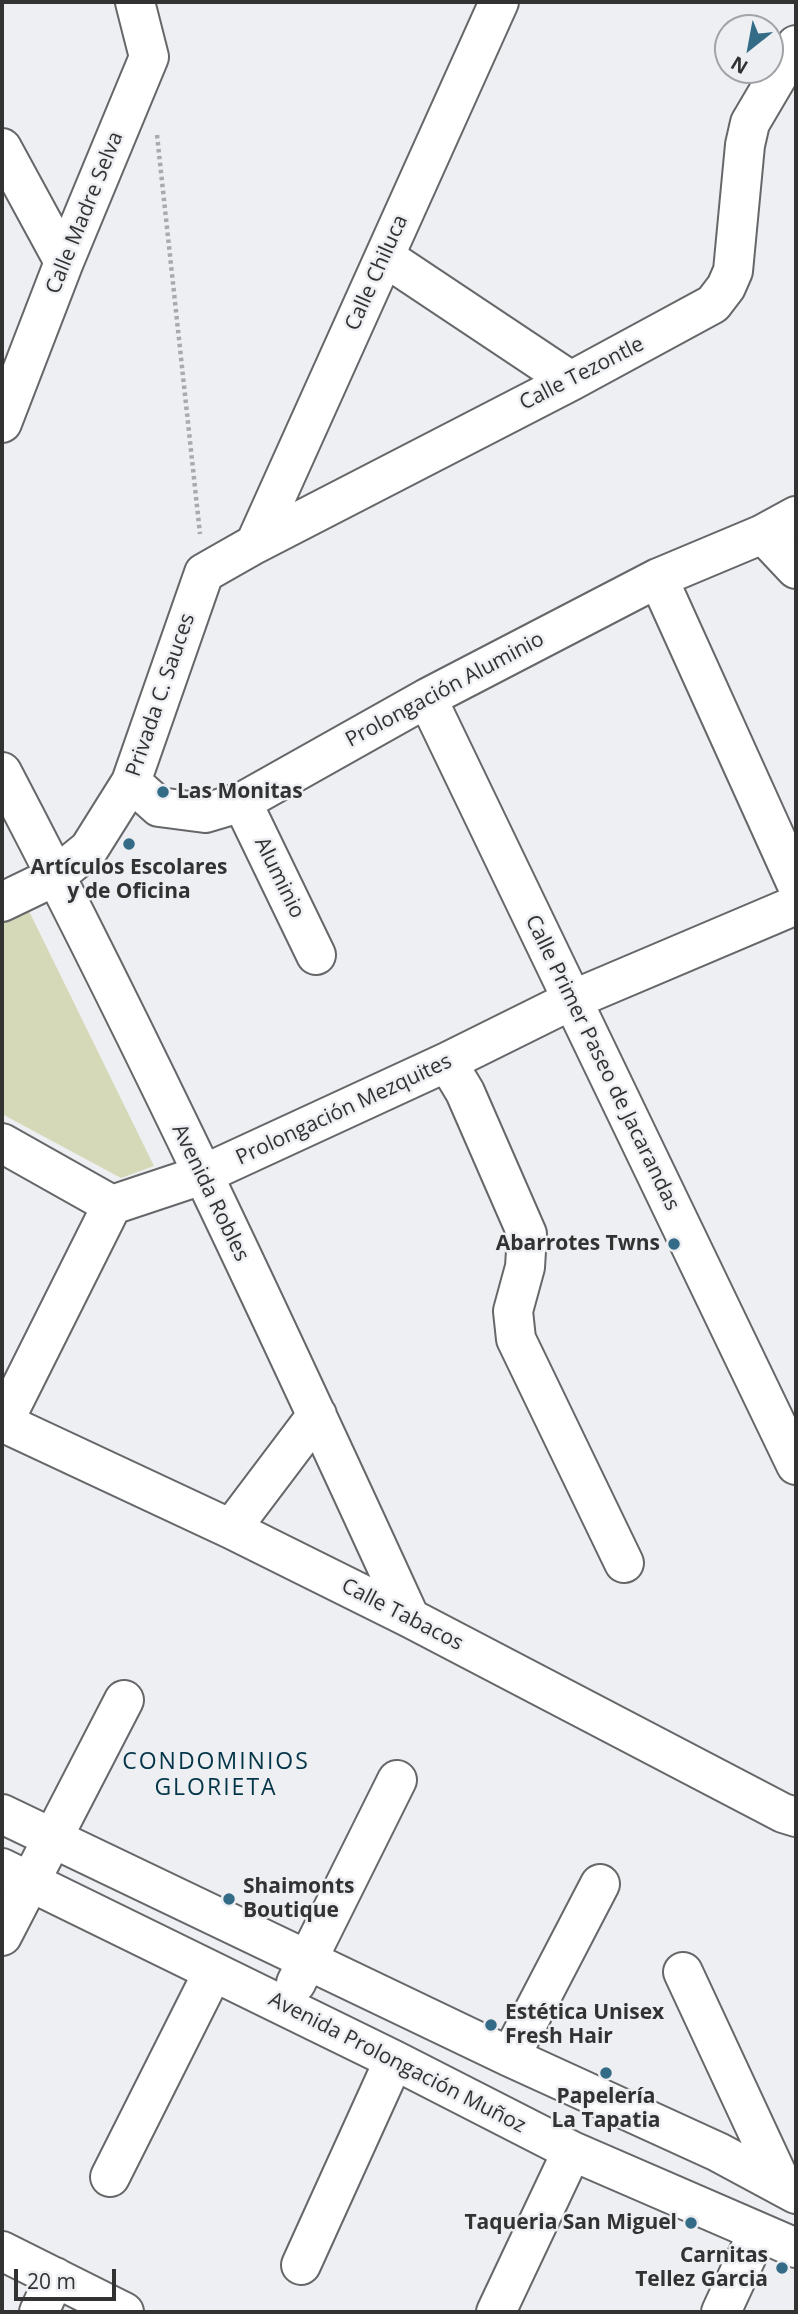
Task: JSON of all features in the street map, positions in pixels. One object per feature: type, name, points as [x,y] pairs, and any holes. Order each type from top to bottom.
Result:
[{"type":"street","name":"Calle Madre Selva","points":[[2,423],[64,262],[149,57],[135,2]]},
{"type":"street","name":"Calle Chiluca","points":[[255,544],[499,2]]},
{"type":"street","name":"Calle Tezontle","points":[[204,573],[693,317],[713,304],[726,287],[733,271],[745,145],[750,123],[796,45]]},
{"type":"street","points":[[2,148],[64,262]]},
{"type":"street","points":[[385,257],[571,381]]},
{"type":"street","name":"Prolongación Aluminio","points":[[131,782],[159,807],[205,813],[242,802],[427,698],[658,578],[763,534],[796,516]]},
{"type":"street","points":[[763,534],[796,569]]},
{"type":"street","name":"Privada C. Sauces","points":[[2,902],[56,876],[89,849],[131,782],[204,573]]},
{"type":"street","points":[[658,578],[796,883]]},
{"type":"street","name":"Calle Primer Paseo de Jacarandas","points":[[427,698],[796,1465]]},
{"type":"street","name":"Avenida Robles","points":[[2,772],[56,876],[202,1175],[410,1618]]},
{"type":"street","name":"Aluminio","points":[[242,802],[317,955]]},
{"type":"street","name":"Prolongación Mezquites","points":[[113,1205],[202,1175],[447,1062],[572,1000],[796,905]]},
{"type":"street","points":[[447,1062],[465,1092],[527,1234],[525,1267],[513,1311],[516,1339],[624,1563]]},
{"type":"street","points":[[2,1143],[113,1205],[2,1423]]},
{"type":"street","points":[[231,1529],[317,1415]]},
{"type":"street","name":"Calle Tabacos","points":[[2,1423],[231,1529],[410,1618],[783,1813],[796,1817]]},
{"type":"street","points":[[2,1936],[15,1874],[52,1839],[124,1700]]},
{"type":"street","points":[[285,2007],[397,1780]]},
{"type":"street","points":[[2,1814],[510,2057],[718,2152],[790,2190]]},
{"type":"street","name":"Avenida Prolongación Muñoz","points":[[15,1874],[394,2060],[572,2151],[796,2248]]},
{"type":"street","points":[[510,2057],[600,1884]]},
{"type":"street","points":[[110,2178],[213,1972]]},
{"type":"street","points":[[683,1972],[790,2190]]},
{"type":"street","points":[[301,2265],[394,2060]]},
{"type":"street","points":[[496,2312],[572,2151]]},
{"type":"street","points":[[689,2203],[718,2152]]},
{"type":"street","points":[[721,2312],[758,2232]]},
{"type":"street","points":[[2,2251],[124,2312]]},
{"type":"street","points":[[38,2312],[55,2277]]},
{"type":"path","points":[[156,125],[204,573]]},
{"type":"green space","points":[[23,899],[154,1166],[121,1178],[2,1114],[2,910]]},
{"type":"place","name":"Las Monitas","points":[[163,792]]},
{"type":"place","name":"Artículos Escolares y de Oficina","points":[[129,844]]},
{"type":"place","name":"Abarrotes Twns","points":[[674,1244]]},
{"type":"place","name":"Shaimonts Boutique","points":[[229,1899]]},
{"type":"place","name":"Estética Unisex Fresh Hair","points":[[491,2025]]},
{"type":"place","name":"Papelería La Tapatia","points":[[606,2073]]},
{"type":"place","name":"Taqueria San Miguel","points":[[691,2223]]},
{"type":"place","name":"Carnitas Tellez Garcia","points":[[782,2268]]},
{"type":"district","name":"CONDOMINIOS GLORIETA","points":[[216,1775]]}]
